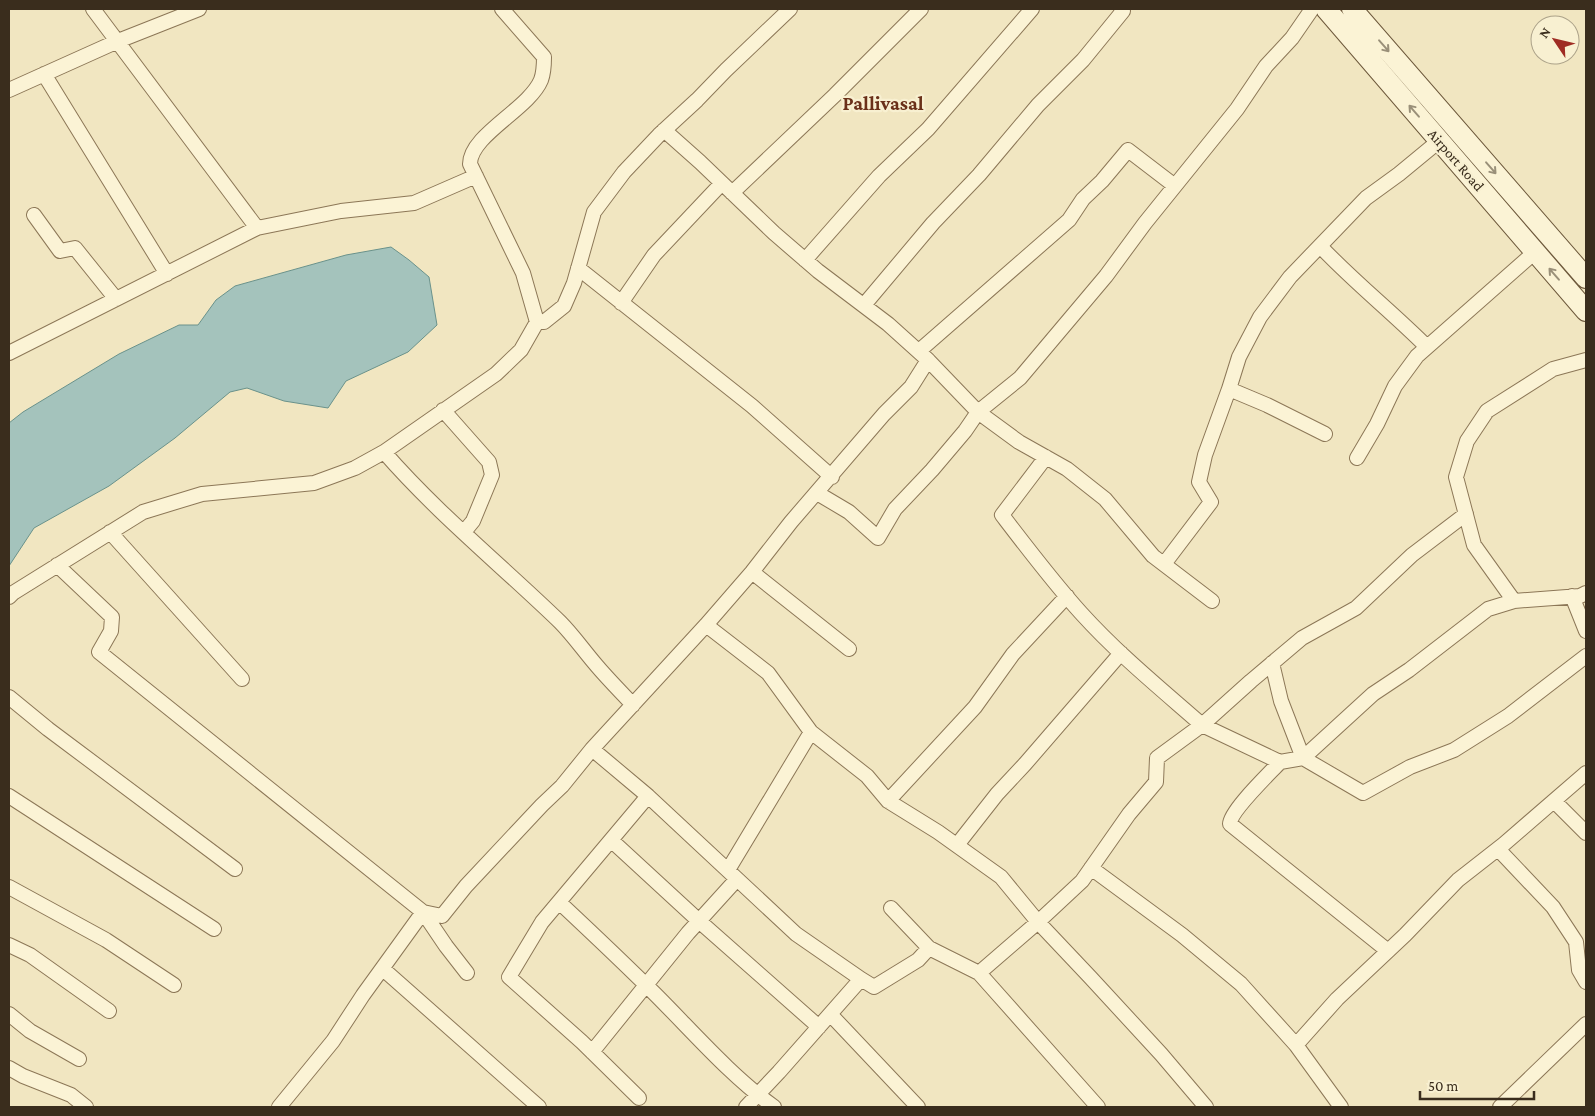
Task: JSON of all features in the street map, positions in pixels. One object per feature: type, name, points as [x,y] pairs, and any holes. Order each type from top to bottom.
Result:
[{"type":"main road","name":"Airport Road","points":[[1326,9],[1586,311]]},
{"type":"main road","name":"Airport Road","points":[[1352,9],[1586,278]]},
{"type":"street","points":[[93,9],[257,228]]},
{"type":"street","points":[[9,90],[118,41],[199,9]]},
{"type":"street","points":[[9,597],[143,512],[202,494],[314,483],[354,468],[384,452],[496,374],[521,350],[537,322],[522,273],[470,164],[470,157],[476,144],[521,104],[538,86],[542,78],[544,57],[502,9]]},
{"type":"street","points":[[537,322],[544,322],[564,306],[578,268],[594,212],[624,172],[664,130],[790,9]]},
{"type":"street","points":[[621,304],[654,255],[727,188],[835,95],[920,9]]},
{"type":"street","points":[[805,260],[880,176],[928,129],[1032,9]]},
{"type":"street","points":[[864,305],[928,229],[979,175],[1038,105],[1083,60],[1123,11],[1121,9]]},
{"type":"street","points":[[817,493],[849,512],[878,538],[895,509],[932,470],[965,431],[978,412],[1020,378],[1106,276],[1236,109],[1266,66],[1292,38],[1312,9]]},
{"type":"street","points":[[44,74],[167,274]]},
{"type":"street","points":[[664,130],[805,260],[888,324],[923,356],[978,412],[1019,442],[1067,470],[1105,499],[1153,556],[1212,601]]},
{"type":"street","points":[[1164,564],[1211,502],[1199,482],[1205,455],[1229,389],[1238,357],[1260,317],[1290,277],[1366,198],[1439,141]]},
{"type":"street","points":[[423,912],[442,916],[466,886],[562,786],[592,748],[706,625],[884,414],[911,387],[923,356],[1069,220],[1083,199],[1102,181],[1128,150],[1175,186]]},
{"type":"street","points":[[9,353],[257,228],[341,210],[414,203],[476,176]]},
{"type":"street","points":[[34,215],[60,251],[75,248],[116,299]]},
{"type":"street","points":[[1320,246],[1345,273],[1404,323],[1427,347]]},
{"type":"street","points":[[1358,458],[1396,386],[1417,356],[1535,252]]},
{"type":"street","points":[[578,268],[752,406],[832,477]]},
{"type":"street","points":[[1514,601],[1474,544],[1456,477],[1467,441],[1487,411],[1553,369],[1586,360]]},
{"type":"street","points":[[1229,389],[1267,405],[1325,434]]},
{"type":"street","points":[[443,410],[489,462],[492,475],[479,509],[473,521],[464,532]]},
{"type":"street","points":[[384,452],[447,518],[562,624],[598,668],[633,705]]},
{"type":"street","points":[[1046,457],[1002,515],[1083,615],[1121,653],[1202,725],[1280,762],[1303,758],[1373,694],[1409,670],[1488,609],[1514,601],[1586,593]]},
{"type":"street","points":[[979,973],[1082,881],[1129,814],[1156,782],[1157,758],[1202,725],[1302,638],[1356,608],[1412,555],[1466,514]]},
{"type":"street","points":[[110,532],[242,679]]},
{"type":"street","points":[[57,566],[112,617],[111,631],[99,652],[423,912],[446,946],[467,972]]},
{"type":"street","points":[[752,572],[850,650]]},
{"type":"street","points":[[888,800],[975,707],[1013,654],[1066,596]]},
{"type":"street","points":[[1572,596],[1586,631]]},
{"type":"street","points":[[706,625],[768,673],[811,732],[867,776],[888,800],[957,845],[1000,877],[1038,922],[1142,1033],[1206,1107]]},
{"type":"street","points":[[957,845],[997,794],[1121,653]]},
{"type":"street","points":[[1272,664],[1281,701],[1303,758],[1363,793],[1410,767],[1454,750],[1508,716],[1586,656]]},
{"type":"street","points":[[9,697],[48,729],[235,869]]},
{"type":"street","points":[[592,1052],[699,921],[732,874],[811,732]]},
{"type":"street","points":[[592,748],[648,796],[796,934],[860,979],[874,987],[918,960],[929,948]]},
{"type":"street","points":[[1280,762],[1237,809],[1230,819],[1230,824],[1388,951]]},
{"type":"street","points":[[1296,1045],[1337,999],[1388,951],[1458,880],[1498,849],[1586,773]]},
{"type":"street","points":[[9,796],[214,929]]},
{"type":"street","points":[[639,1098],[592,1052],[509,977],[542,922],[648,796]]},
{"type":"street","points":[[1554,801],[1586,833]]},
{"type":"street","points":[[611,840],[819,1027]]},
{"type":"street","points":[[1498,849],[1553,907],[1576,942],[1579,970],[1586,982]]},
{"type":"street","points":[[1092,868],[1182,935],[1241,984],[1296,1045],[1341,1107]]},
{"type":"street","points":[[9,887],[106,940],[174,985]]},
{"type":"street","points":[[559,902],[647,986],[715,1055],[757,1095],[774,1107]]},
{"type":"street","points":[[891,908],[929,948],[979,973],[1098,1107]]},
{"type":"street","points":[[279,1107],[333,1042],[423,912]]},
{"type":"street","points":[[9,945],[30,955],[109,1011]]},
{"type":"street","points":[[382,969],[538,1107]]},
{"type":"street","points":[[746,1107],[860,979]]},
{"type":"street","points":[[9,1014],[30,1030],[79,1060]]},
{"type":"street","points":[[830,1014],[918,1107]]},
{"type":"street","points":[[1500,1107],[1586,1024]]},
{"type":"street","points":[[9,1068],[23,1076],[71,1096],[86,1107]]},
{"type":"water","points":[[391,247],[429,277],[437,325],[408,352],[346,381],[328,408],[284,401],[247,388],[230,392],[175,438],[109,486],[34,528],[9,566],[9,423],[23,412],[119,354],[179,325],[198,325],[216,300],[235,286],[346,255]]},
{"type":"district","name":"Pallivasal","points":[[883,103]]}]
